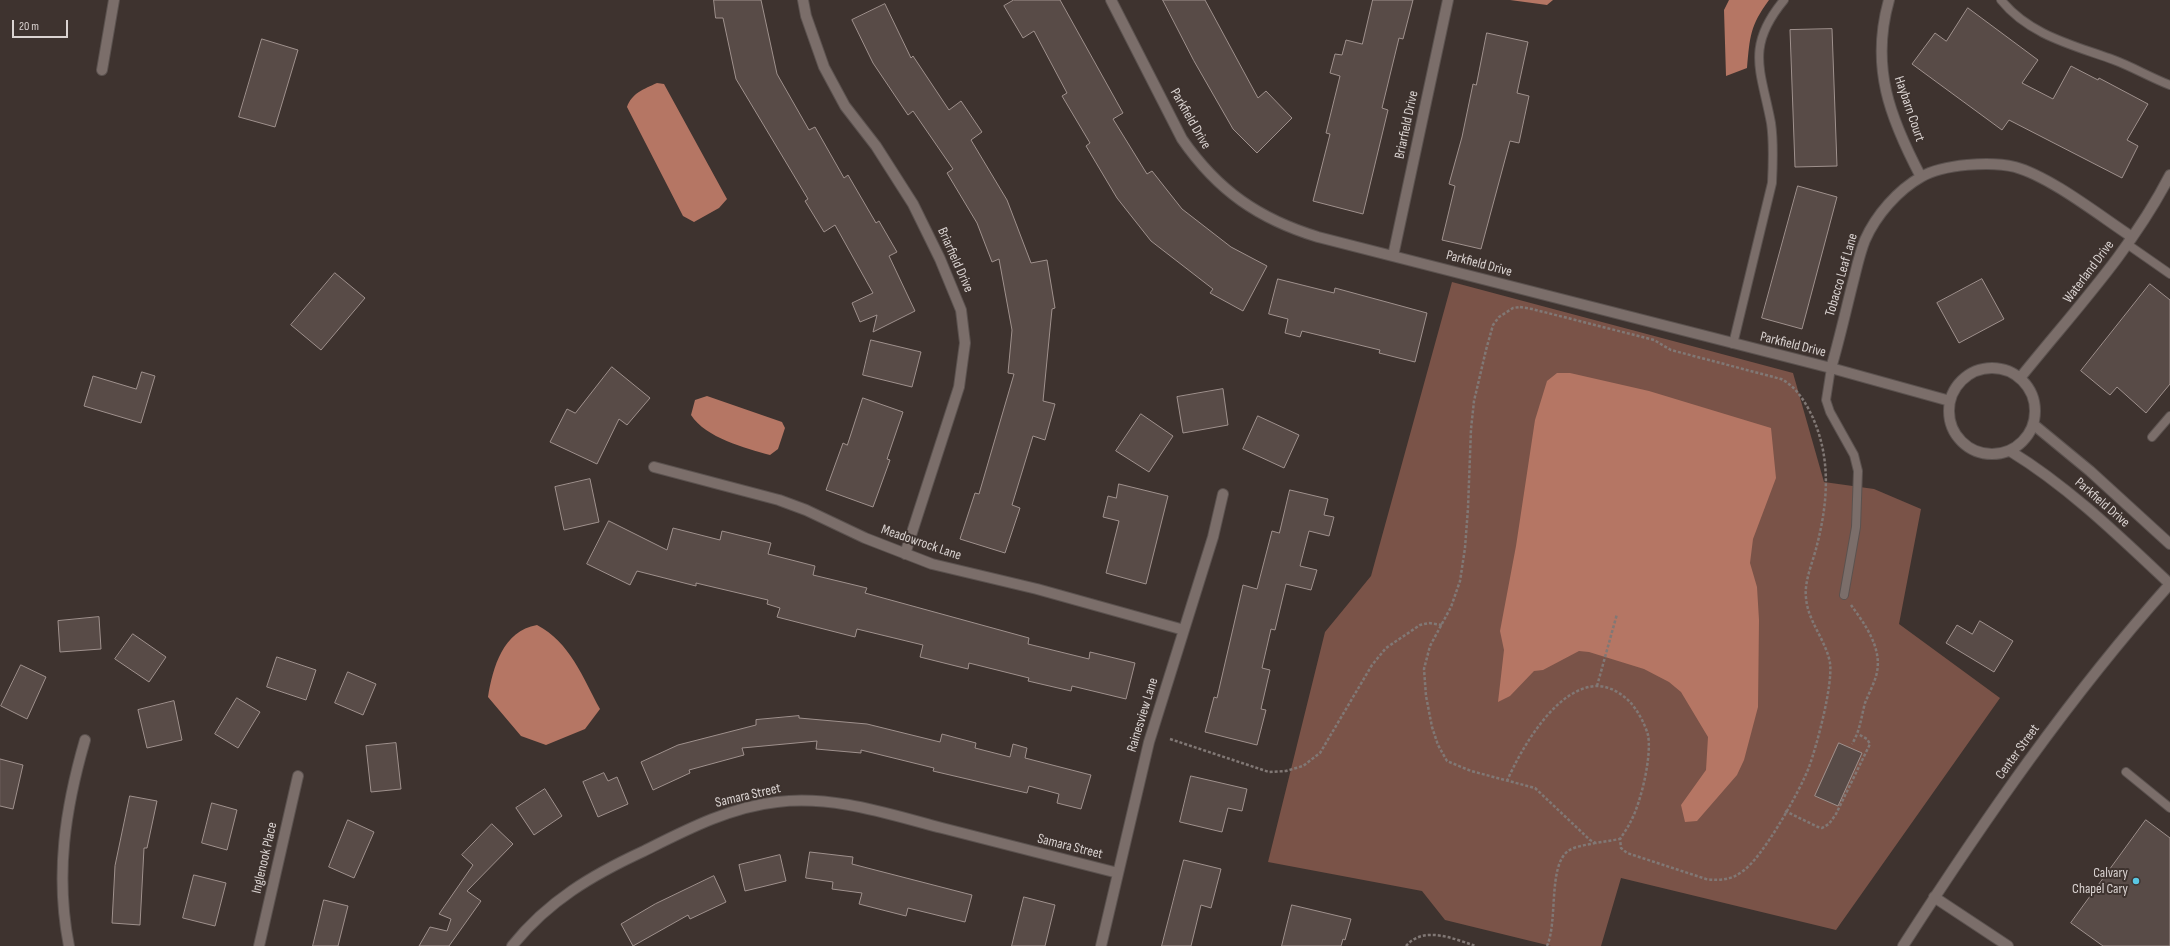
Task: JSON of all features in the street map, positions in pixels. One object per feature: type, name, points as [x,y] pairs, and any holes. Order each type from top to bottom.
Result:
[{"type":"street","points":[[102,70],[114,0]]},
{"type":"street","name":"Briarfield Drive","points":[[803,0],[806,16],[824,67],[845,106],[876,146],[913,204],[940,259],[961,310],[965,343],[959,387],[905,554]]},
{"type":"street","name":"Parkfield Drive","points":[[1111,0],[1182,139],[1197,160],[1213,178],[1246,205],[1290,228],[1733,344],[1831,368],[1950,401]]},
{"type":"street","name":"Briarfield Drive","points":[[1393,256],[1448,0]]},
{"type":"street","name":"Haybarn Court","points":[[1889,0],[1883,20],[1880,56],[1882,74],[1894,118],[1921,177]]},
{"type":"street","name":"Tobacco Leaf Lane","points":[[1831,368],[1865,240],[1881,213],[1921,177],[1966,165],[1984,164],[2015,167],[2029,172],[2060,189],[2130,240]]},
{"type":"street","name":"Waterland Drive","points":[[2020,378],[2082,306],[2130,240],[2170,176]]},
{"type":"street","points":[[1995,368],[2009,371],[2020,378],[2029,389],[2034,400],[2036,412],[2028,435],[2020,444],[2010,451],[1997,454],[1983,453],[1970,448],[1960,440],[1953,428],[1949,414],[1950,401],[1956,387],[1967,376],[1980,370],[1995,368]]},
{"type":"street","name":"Parkfield Drive","points":[[2033,424],[2090,471],[2170,544]]},
{"type":"street","name":"Parkfield Drive","points":[[2010,451],[2037,467],[2062,487],[2170,584]]},
{"type":"street","name":"Meadowrock Lane","points":[[654,467],[779,500],[806,510],[865,538],[932,564],[1037,589],[1184,630]]},
{"type":"street","name":"Rainesview Lane","points":[[1101,946],[1149,742],[1213,537],[1223,494]]},
{"type":"street","name":"Center Street","points":[[1903,946],[1983,824],[2054,727],[2130,628],[2170,584]]},
{"type":"street","points":[[69,946],[63,911],[62,856],[72,784],[85,740]]},
{"type":"street","name":"Inglenook Place","points":[[259,946],[298,776]]},
{"type":"street","name":"Samara Street","points":[[512,946],[526,928],[553,903],[611,866],[707,821],[754,806],[776,802],[799,800],[853,805],[1118,873]]},
{"type":"street","points":[[1934,897],[2008,946]]},
{"type":"lane","points":[[1733,344],[1772,184],[1774,158],[1771,124],[1758,63],[1760,45],[1770,16],[1784,0]]},
{"type":"lane","points":[[2001,0],[2022,21],[2044,34],[2115,61],[2170,85]]},
{"type":"lane","points":[[2130,240],[2170,274]]},
{"type":"lane","points":[[1831,368],[1826,400],[1830,412],[1854,455],[1858,471],[1856,527],[1844,595]]},
{"type":"lane","points":[[2152,437],[2170,416]]},
{"type":"lane","points":[[2126,772],[2170,808]]},
{"type":"path","points":[[1507,781],[1522,750],[1540,724],[1560,703],[1579,691],[1597,686],[1613,690],[1623,695],[1633,704],[1641,718],[1648,736],[1648,759],[1641,790],[1632,820],[1620,839],[1621,848],[1627,853],[1706,879],[1718,881],[1730,878],[1743,871],[1757,858],[1808,768],[1823,716],[1830,664],[1811,618],[1806,597],[1825,505],[1826,460],[1821,436],[1810,412],[1795,390],[1783,380],[1671,350],[1654,340],[1532,308],[1513,308],[1505,313],[1493,325],[1474,401],[1471,429],[1465,548],[1460,581],[1451,607],[1430,646],[1424,669],[1426,696],[1432,727],[1438,745],[1447,761],[1471,771],[1507,781],[1535,788],[1590,840],[1596,843]]},
{"type":"path","points":[[1844,595],[1863,622],[1878,656],[1877,673],[1865,705],[1858,734],[1852,744]]},
{"type":"path","points":[[1597,686],[1618,614]]},
{"type":"path","points":[[1170,739],[1269,772],[1281,772],[1303,766],[1320,753],[1372,665],[1386,648],[1420,625],[1429,623],[1442,625]]},
{"type":"path","points":[[1785,811],[1818,827],[1822,828],[1829,824],[1836,814],[1870,744],[1867,739],[1858,734]]},
{"type":"path","points":[[1547,946],[1554,924],[1558,866],[1563,856],[1570,850],[1596,843],[1620,839]]},
{"type":"path","points":[[1406,946],[1418,938],[1435,934],[1476,946]]},
{"type":"shaded area","points":[[1510,0],[1553,0],[1547,5]]},
{"type":"shaded area","points":[[1729,0],[1769,0],[1754,25],[1750,39],[1747,68],[1726,76],[1724,10]]},
{"type":"shaded area","points":[[657,83],[664,84],[727,199],[719,208],[694,222],[683,216],[627,107],[635,95]]},
{"type":"shaded area","points":[[1452,282],[1793,373],[1824,482],[1874,489],[1921,509],[1899,624],[2000,698],[1836,930],[1621,878],[1601,946],[1551,946],[1445,920],[1422,891],[1268,862],[1325,632],[1371,576]]},
{"type":"shaded area","points":[[1557,373],[1570,373],[1649,391],[1771,428],[1776,478],[1753,539],[1750,563],[1757,587],[1759,620],[1758,707],[1744,760],[1737,775],[1697,821],[1685,822],[1681,805],[1706,770],[1708,737],[1681,692],[1669,682],[1644,669],[1589,652],[1579,651],[1543,670],[1534,671],[1510,696],[1498,702],[1504,650],[1500,631],[1516,546],[1535,420],[1547,381]]},
{"type":"shaded area","points":[[707,396],[782,422],[785,428],[778,449],[770,455],[727,441],[706,430],[691,415],[695,400]]},
{"type":"shaded area","points":[[537,625],[548,632],[567,651],[581,673],[600,709],[585,729],[546,745],[521,736],[488,697],[497,663],[508,643],[525,629]]},
{"type":"building","points":[[714,0],[761,0],[777,74],[809,130],[815,127],[844,178],[848,175],[876,223],[879,221],[897,252],[889,256],[915,311],[873,332],[877,315],[860,322],[852,303],[873,293],[835,225],[824,232],[805,201],[808,199],[736,79],[723,18],[716,18]]},
{"type":"building","points":[[1014,0],[1060,0],[1123,113],[1113,119],[1147,174],[1152,171],[1182,209],[1231,247],[1267,266],[1243,311],[1210,293],[1213,289],[1151,241],[1117,198],[1086,146],[1090,143],[1062,96],[1067,93],[1034,31],[1023,38],[1004,6]]},
{"type":"building","points":[[1163,0],[1205,0],[1258,98],[1266,91],[1292,118],[1257,153],[1233,129],[1194,61]]},
{"type":"building","points":[[1373,0],[1413,0],[1403,39],[1399,38],[1382,108],[1388,110],[1363,214],[1313,201],[1330,134],[1326,133],[1340,76],[1330,73],[1335,54],[1342,55],[1346,40],[1362,44]]},
{"type":"building","points":[[885,4],[911,58],[913,56],[949,110],[961,101],[982,132],[971,140],[1007,200],[1031,263],[1047,260],[1055,308],[1052,309],[1043,401],[1055,404],[1045,440],[1033,436],[1012,505],[1020,508],[1005,553],[960,539],[975,493],[979,494],[1014,374],[1008,373],[1012,330],[999,259],[992,262],[977,223],[947,173],[953,169],[913,111],[908,115],[873,63],[852,20]]},
{"type":"building","points":[[1968,8],[2038,60],[2022,83],[2053,99],[2071,66],[2098,80],[2099,78],[2148,104],[2127,140],[2138,146],[2122,178],[2009,120],[2002,130],[1912,64],[1935,33],[1946,41]]},
{"type":"building","points":[[1832,29],[1837,166],[1795,167],[1790,30]]},
{"type":"building","points":[[1487,33],[1528,42],[1517,93],[1529,96],[1519,143],[1510,141],[1481,249],[1442,240],[1455,186],[1449,184],[1462,137],[1473,84],[1476,85]]},
{"type":"building","points":[[262,39],[298,50],[275,127],[239,117]]},
{"type":"building","points":[[1798,186],[1837,197],[1802,329],[1762,318]]},
{"type":"building","points":[[335,273],[365,298],[321,350],[291,325]]},
{"type":"building","points":[[1278,279],[1334,293],[1335,288],[1427,313],[1415,362],[1379,353],[1380,350],[1302,331],[1300,337],[1285,333],[1288,319],[1269,314]]},
{"type":"building","points":[[1982,279],[2004,319],[1959,343],[1937,303]]},
{"type":"building","points":[[2150,284],[2170,300],[2170,384],[2146,413],[2117,387],[2110,395],[2081,371]]},
{"type":"building","points":[[871,340],[921,352],[912,387],[863,375]]},
{"type":"building","points":[[612,367],[650,398],[627,425],[619,419],[597,464],[550,442],[567,409],[575,413]]},
{"type":"building","points":[[142,372],[155,376],[141,423],[84,406],[93,376],[136,389]]},
{"type":"building","points":[[1223,389],[1228,425],[1183,433],[1177,397]]},
{"type":"building","points":[[863,398],[903,412],[887,459],[890,460],[873,507],[826,490],[843,443],[847,445]]},
{"type":"building","points":[[1141,414],[1173,436],[1149,472],[1116,451]]},
{"type":"building","points":[[1258,416],[1299,435],[1284,468],[1243,449]]},
{"type":"building","points":[[590,479],[599,522],[564,530],[555,487]]},
{"type":"building","points":[[1119,484],[1168,496],[1146,584],[1106,573],[1119,521],[1103,517],[1108,496],[1116,498]]},
{"type":"building","points":[[1290,490],[1328,499],[1324,515],[1334,517],[1329,536],[1309,531],[1300,566],[1317,570],[1311,590],[1286,584],[1275,630],[1271,629],[1262,668],[1270,670],[1261,709],[1266,710],[1257,745],[1205,732],[1214,697],[1217,698],[1243,585],[1257,589],[1272,531],[1279,533]]},
{"type":"building","points":[[609,521],[667,550],[673,528],[720,540],[722,531],[771,543],[768,554],[815,566],[813,575],[867,588],[865,593],[1029,638],[1028,644],[1089,659],[1090,652],[1135,663],[1126,699],[1072,686],[1071,691],[1028,681],[1029,678],[969,663],[968,669],[920,657],[923,645],[857,629],[855,637],[777,617],[780,608],[767,604],[768,600],[696,583],[696,586],[637,571],[630,585],[587,564]]},
{"type":"building","points":[[99,617],[101,649],[60,652],[58,621]]},
{"type":"building","points":[[1980,621],[2013,641],[1994,672],[1946,643],[1957,625],[1972,634]]},
{"type":"building","points":[[133,634],[166,657],[149,682],[115,659]]},
{"type":"building","points":[[277,657],[316,670],[306,700],[267,687]]},
{"type":"building","points":[[21,665],[46,677],[27,719],[1,706]]},
{"type":"building","points":[[348,672],[376,684],[363,715],[335,703]]},
{"type":"building","points":[[237,698],[260,712],[238,748],[215,734]]},
{"type":"building","points":[[174,701],[182,740],[147,748],[138,710]]},
{"type":"building","points":[[799,716],[799,718],[867,724],[940,742],[942,734],[976,743],[975,748],[1010,757],[1013,744],[1027,748],[1025,758],[1091,775],[1081,809],[1057,803],[1059,794],[1029,786],[1027,793],[933,771],[934,768],[861,750],[861,753],[816,749],[817,741],[742,748],[744,755],[689,770],[690,773],[653,790],[641,762],[678,745],[756,725],[756,720]]},
{"type":"building","points":[[396,743],[401,789],[371,792],[366,746]]},
{"type":"building","points":[[1839,743],[1862,753],[1838,806],[1815,796]]},
{"type":"building","points":[[0,759],[23,765],[13,809],[0,806]]},
{"type":"building","points":[[604,773],[608,781],[617,777],[628,804],[598,817],[583,782]]},
{"type":"building","points":[[1191,776],[1247,789],[1242,811],[1228,808],[1222,832],[1180,822]]},
{"type":"building","points":[[545,789],[562,816],[534,835],[516,808]]},
{"type":"building","points":[[130,796],[157,801],[147,848],[144,848],[140,925],[112,923],[115,866]]},
{"type":"building","points":[[212,803],[237,810],[227,850],[202,843]]},
{"type":"building","points":[[348,820],[374,832],[354,878],[329,867]]},
{"type":"building","name":"Calvary Chapel Cary","points":[[2146,820],[2170,838],[2170,946],[2103,946],[2071,923]]},
{"type":"building","points":[[492,824],[513,844],[467,891],[481,901],[449,946],[419,946],[430,927],[447,931],[451,919],[439,914],[473,865],[462,855]]},
{"type":"building","points":[[810,852],[853,857],[852,864],[972,895],[965,922],[908,908],[906,916],[859,904],[862,893],[832,889],[833,882],[806,878]]},
{"type":"building","points":[[780,855],[786,881],[745,891],[739,865]]},
{"type":"building","points":[[1184,860],[1221,869],[1211,908],[1201,905],[1191,946],[1162,946]]},
{"type":"building","points":[[194,875],[226,883],[215,926],[183,918]]},
{"type":"building","points":[[714,876],[726,902],[690,919],[688,915],[633,946],[621,924],[655,904]]},
{"type":"building","points":[[1024,897],[1055,905],[1045,946],[1012,946]]},
{"type":"building","points":[[324,900],[348,906],[338,946],[313,946]]},
{"type":"building","points":[[1292,905],[1351,919],[1345,940],[1343,939],[1341,946],[1282,946]]},
{"type":"place","name":"Calvary Chapel Cary","points":[[2136,881]]}]
